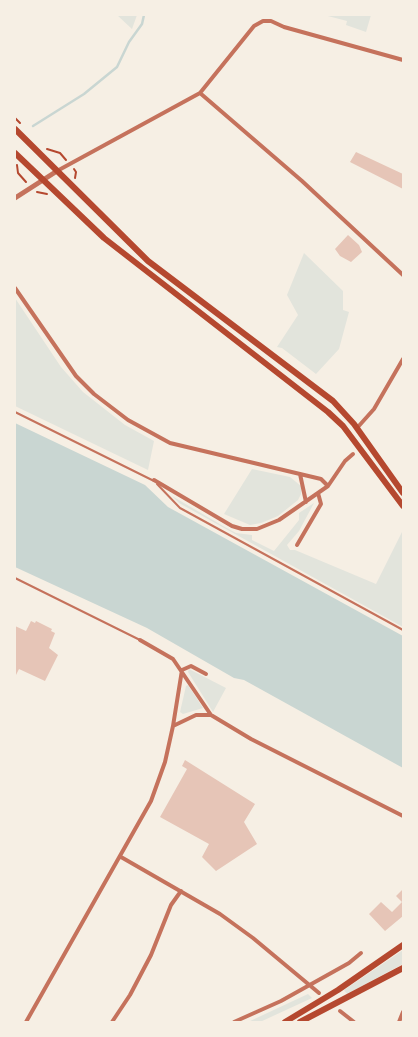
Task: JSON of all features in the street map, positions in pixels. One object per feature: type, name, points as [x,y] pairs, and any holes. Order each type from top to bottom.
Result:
[{"type":"main road","points":[[15,129],[148,261],[333,401],[356,428],[403,493]]},
{"type":"main road","points":[[15,153],[118,250],[328,412],[343,426],[403,506]]},
{"type":"main road","points":[[285,1022],[338,990],[403,946]]},
{"type":"main road","points":[[300,1022],[403,968]]},
{"type":"street","points":[[15,198],[69,163],[200,93],[254,26],[267,20],[278,25],[403,60]]},
{"type":"street","points":[[200,93],[302,181],[403,275]]},
{"type":"street","points":[[15,288],[54,347],[76,376],[94,394],[128,420],[170,443],[321,479],[328,486]]},
{"type":"street","points":[[356,428],[374,409],[403,359]]},
{"type":"street","points":[[154,480],[232,526],[242,529],[268,526],[328,486],[345,460],[353,454]]},
{"type":"street","points":[[300,474],[306,502]]},
{"type":"street","points":[[298,545],[321,504],[318,493]]},
{"type":"street","points":[[140,640],[173,659],[211,715],[251,739],[403,816]]},
{"type":"street","points":[[182,670],[191,666],[206,674]]},
{"type":"street","points":[[26,1022],[121,857],[159,785],[173,726],[182,670]]},
{"type":"street","points":[[173,726],[196,714],[211,715]]},
{"type":"street","points":[[121,857],[181,892],[253,938],[319,993]]},
{"type":"street","points":[[112,1022],[130,995],[172,905],[181,892]]},
{"type":"street","points":[[234,1022],[281,1001],[350,963],[361,953]]},
{"type":"street","points":[[340,1011],[354,1022]]},
{"type":"street","points":[[399,1022],[403,1012]]},
{"type":"street","points":[[345,1022],[350,1018]]},
{"type":"lane","points":[[15,412],[154,480],[180,508],[403,630]]},
{"type":"lane","points":[[15,578],[140,640]]},
{"type":"path","points":[[15,118],[21,124]]},
{"type":"path","points":[[40,143],[47,150],[60,153],[76,172]]},
{"type":"path","points":[[15,164],[18,173],[38,193]]},
{"type":"shaded area","points":[[117,15],[137,15],[132,29]]},
{"type":"shaded area","points":[[324,15],[371,15],[366,32],[346,25],[347,21]]},
{"type":"shaded area","points":[[304,253],[343,291],[343,310],[349,312],[339,349],[316,374],[282,348],[277,347],[298,315],[287,295]]},
{"type":"shaded area","points":[[15,298],[61,367],[83,392],[125,425],[154,441],[148,470],[15,406]]},
{"type":"shaded area","points":[[15,423],[145,485],[168,507],[403,636],[403,768],[244,680],[234,678],[147,628],[15,567]]},
{"type":"shaded area","points":[[252,469],[290,477],[301,486],[301,494],[298,500],[278,516],[250,525],[224,514]]},
{"type":"shaded area","points":[[172,496],[236,533],[252,535],[252,540],[274,551],[299,520],[299,513],[314,503],[299,531],[287,545],[290,550],[295,550],[376,584],[403,530],[403,627],[179,503]]},
{"type":"shaded area","points":[[189,669],[226,688],[213,712],[188,672]]},
{"type":"shaded area","points":[[188,685],[203,708],[183,714],[180,712],[186,686]]},
{"type":"shaded area","points":[[403,950],[403,964],[347,994],[344,990]]},
{"type":"shaded area","points":[[308,994],[312,998],[260,1022],[248,1022]]},
{"type":"building","points":[[356,152],[403,174],[403,189],[350,162]]},
{"type":"building","points":[[348,235],[359,245],[362,252],[351,262],[340,256],[335,249]]},
{"type":"building","points":[[31,621],[35,623],[36,621],[52,629],[51,631],[55,633],[49,648],[58,655],[45,681],[19,669],[15,677],[15,626],[26,631]]},
{"type":"building","points":[[185,760],[255,804],[244,822],[257,844],[216,871],[202,857],[209,844],[160,817],[187,769],[182,766]]},
{"type":"building","points":[[403,889],[403,916],[385,931],[369,914],[381,902],[392,912],[402,902],[396,896]]},
{"type":"waterway","points":[[33,126],[84,94],[117,67],[129,42],[142,24],[144,15]]}]
